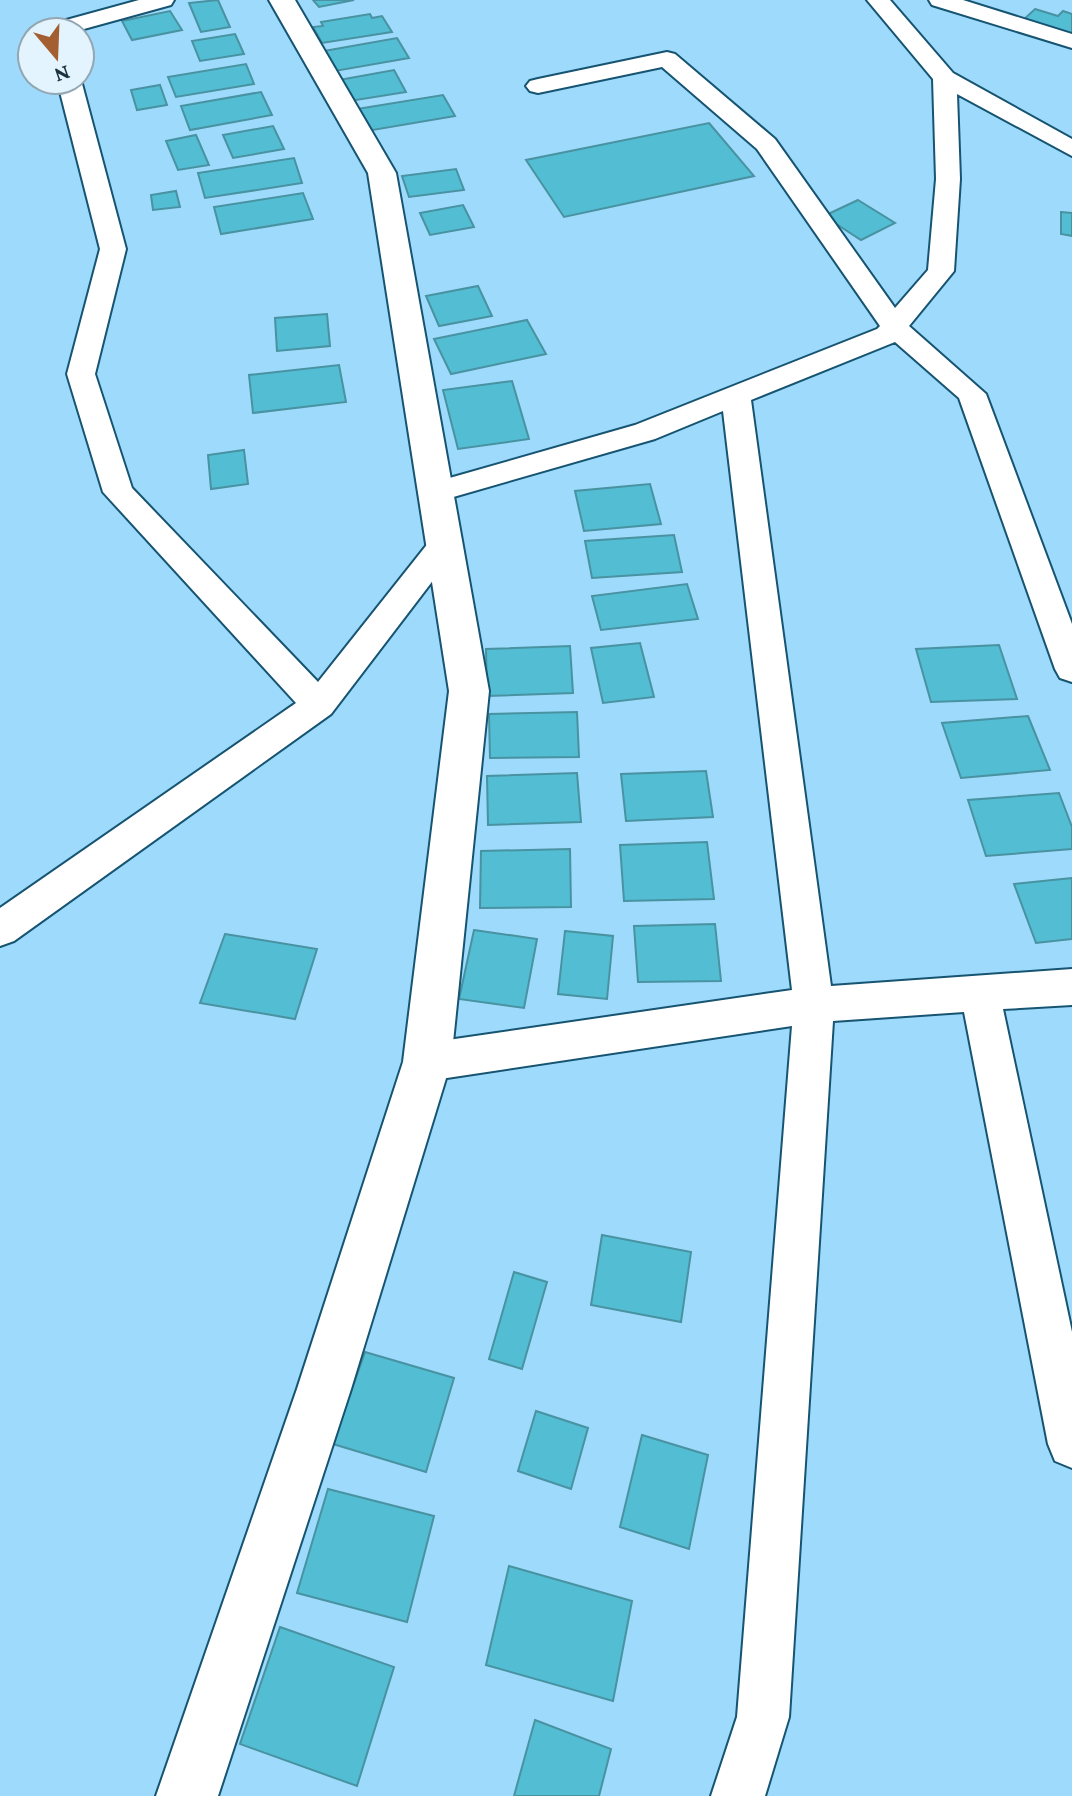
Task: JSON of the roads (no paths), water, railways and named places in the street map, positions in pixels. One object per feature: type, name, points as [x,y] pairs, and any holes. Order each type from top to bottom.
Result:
[{"type":"street","points":[[96,19],[163,0]]},
{"type":"street","points":[[187,1796],[324,1389],[427,1062],[469,691],[382,173],[282,0]]},
{"type":"street","points":[[878,0],[945,78],[1072,149]]},
{"type":"street","points":[[940,0],[1072,41]]},
{"type":"street","points":[[538,86],[667,59],[766,144],[894,327],[972,394],[1072,669]]},
{"type":"street","points":[[436,492],[645,432],[887,335],[941,271],[948,179],[945,78]]},
{"type":"street","points":[[73,96],[113,249],[81,374],[118,492],[319,705]]},
{"type":"street","points":[[736,396],[814,1005],[763,1717],[738,1796]]},
{"type":"street","points":[[0,929],[319,705],[444,545]]},
{"type":"street","points":[[427,1062],[814,1005],[1072,987]]},
{"type":"street","points":[[980,993],[1072,1444]]}]
